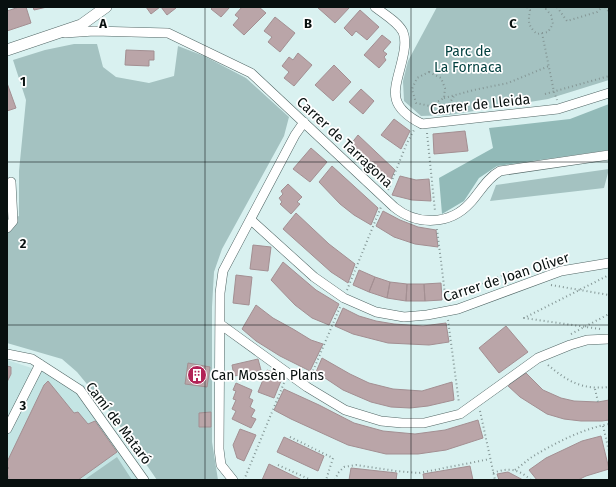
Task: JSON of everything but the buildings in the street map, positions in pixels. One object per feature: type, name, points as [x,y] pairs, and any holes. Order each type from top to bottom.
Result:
[{"type":"street","points":[[7,50],[81,25],[106,7]]},
{"type":"street","name":"Carrer de Lleida","points":[[375,7],[403,32],[405,45],[396,82],[395,96],[400,108],[410,118],[422,124],[434,124],[558,109],[609,93]]},
{"type":"street","name":"Carrer de Tarragona","points":[[55,34],[94,31],[168,33],[251,73],[398,211],[420,220],[436,220],[451,216],[465,208],[486,182],[500,171],[609,155]]},
{"type":"street","points":[[233,480],[221,465],[219,449],[220,293],[223,271],[295,134],[304,122]]},
{"type":"street","points":[[7,228],[13,221],[11,182]]},
{"type":"street","name":"Carrer de Joan Oliver","points":[[251,220],[314,277],[344,298],[376,312],[404,317],[427,315],[458,309],[561,271],[609,263]]},
{"type":"street","points":[[220,324],[307,387],[345,410],[362,416],[388,421],[424,423],[460,414],[538,358],[587,340],[609,339]]},
{"type":"street","name":"Camí de Mataró","points":[[7,354],[32,360],[80,390],[144,480]]},
{"type":"street","points":[[7,429],[40,364]]},
{"type":"path","points":[[527,7],[530,10],[530,28],[537,34],[548,32],[553,24],[551,15],[546,9],[549,7]]},
{"type":"path","points":[[557,7],[567,21],[597,12],[603,7],[609,12]]},
{"type":"path","points":[[542,33],[554,92]]},
{"type":"path","points":[[444,98],[445,88],[441,78],[429,72],[417,78],[412,89],[416,103],[430,106],[444,98],[508,83],[549,66]]},
{"type":"path","points":[[545,94],[609,76]]},
{"type":"path","points":[[434,124],[447,110],[454,96]]},
{"type":"path","points":[[307,387],[407,143],[415,128],[422,124],[427,132],[445,293]]},
{"type":"path","points":[[603,329],[524,318],[609,275]]},
{"type":"path","points":[[448,321],[458,394]]},
{"type":"path","points":[[546,363],[559,374],[577,384],[595,389],[609,387]]},
{"type":"path","points":[[244,480],[284,381],[286,372]]},
{"type":"path","points":[[595,389],[598,402]]},
{"type":"path","points":[[481,418],[495,480]]},
{"type":"path","points":[[515,470],[532,457],[553,446],[580,433],[609,424]]},
{"type":"path","points":[[603,426],[609,451]]},
{"type":"path","points":[[290,437],[333,458],[326,480]]},
{"type":"path","points":[[336,480],[338,473],[344,467],[356,465],[396,472],[418,473],[490,459]]},
{"type":"path","points":[[278,465],[311,480]]},
{"type":"path","points":[[493,472],[504,469],[515,470],[531,480]]},
{"type":"shaded area","points":[[609,104],[609,150],[497,166],[479,178],[464,201],[442,214],[439,178],[493,148],[489,128],[570,119]]},
{"type":"shaded area","points":[[7,360],[84,385],[144,480],[7,480]]},
{"type":"green space","name":"Parc de La Fornaca","points":[[437,7],[609,7],[609,80],[548,99],[449,115],[421,116],[404,101],[403,81],[408,61]]},
{"type":"green space","points":[[74,44],[97,44],[103,67],[116,77],[149,83],[174,76],[178,46],[204,56],[246,78],[289,117],[284,136],[222,249],[214,272],[212,307],[212,442],[218,480],[157,480],[110,412],[77,372],[62,359],[7,343],[7,221],[19,216],[19,171],[26,100],[13,60],[45,50]]},
{"type":"green space","points":[[609,169],[604,188],[490,201],[496,185]]},
{"type":"green space","points":[[117,457],[132,480],[84,480]]},
{"type":"place","name":"Can Mossèn Plans","points":[[197,375]]}]
